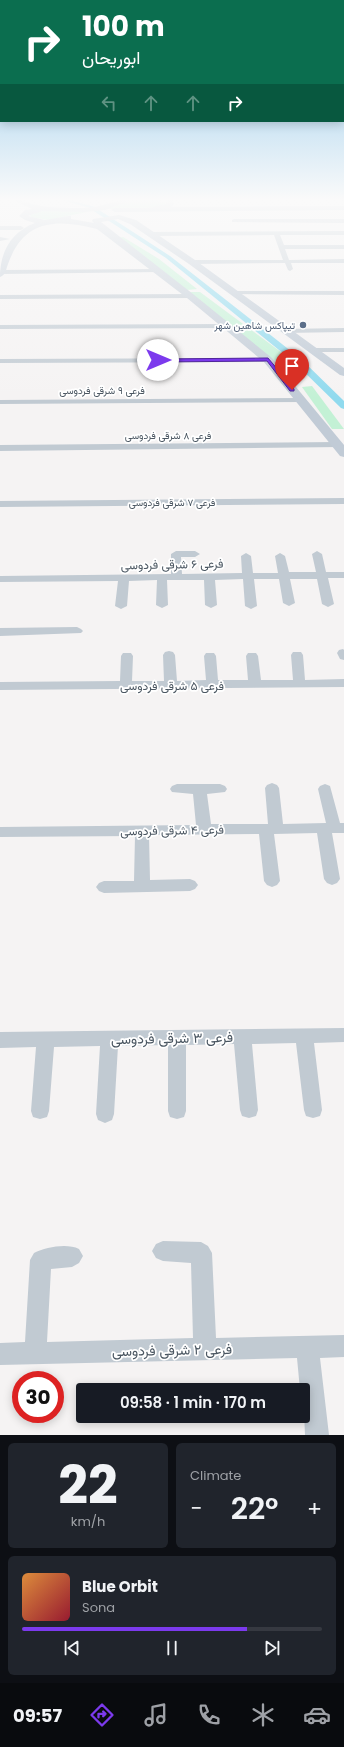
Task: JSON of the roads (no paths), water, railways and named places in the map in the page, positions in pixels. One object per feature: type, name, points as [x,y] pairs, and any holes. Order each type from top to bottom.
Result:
[{"type":"main road","points":[[149,265],[268,360],[344,453]]},
{"type":"main road","points":[[196,265],[344,373]]},
{"type":"street","points":[[288,265],[290,270],[296,270]]},
{"type":"street","points":[[0,273],[157,271]]},
{"type":"street","points":[[235,293],[344,293]]},
{"type":"street","points":[[0,297],[190,296]]},
{"type":"street","points":[[0,327],[227,326]]},
{"type":"street","points":[[285,331],[344,330]]},
{"type":"street","points":[[312,350],[344,350]]},
{"type":"street","points":[[0,361],[268,360]]},
{"type":"street","name":"فرعی ۹ شرقی فردوسی","points":[[0,402],[300,400]]},
{"type":"street","name":"فرعی ۸ شرقی فردوسی","points":[[0,448],[337,445]]},
{"type":"street","name":"فرعی ۷ شرقی فردوسی","points":[[0,504],[344,501]]},
{"type":"street","points":[[177,577],[176,554],[195,554]]},
{"type":"street","points":[[317,554],[328,604]]},
{"type":"street","points":[[246,556],[251,606]]},
{"type":"street","points":[[280,556],[289,603]]},
{"type":"street","name":"فرعی ۶ شرقی فردوسی","points":[[0,579],[344,575]]},
{"type":"street","points":[[162,577],[162,605]]},
{"type":"street","points":[[208,577],[210,605]]},
{"type":"street","points":[[121,606],[124,578]]},
{"type":"street","points":[[0,632],[77,631]]},
{"type":"street","points":[[169,655],[171,684]]},
{"type":"street","points":[[297,655],[300,683]]},
{"type":"street","points":[[126,685],[127,656]]},
{"type":"street","points":[[210,656],[212,684]]},
{"type":"street","points":[[252,656],[254,684]]},
{"type":"street","name":"فرعی ۵ شرقی فردوسی","points":[[0,686],[344,683]]},
{"type":"street","points":[[272,788],[272,881]]},
{"type":"street","points":[[177,789],[220,789]]},
{"type":"street","points":[[199,789],[204,829]]},
{"type":"street","points":[[325,789],[334,828],[332,879]]},
{"type":"street","name":"فرعی ۴ شرقی فردوسی","points":[[0,832],[334,828]]},
{"type":"street","points":[[142,830],[142,886]]},
{"type":"street","points":[[104,887],[190,885]]},
{"type":"street","name":"فرعی ۳ شرقی فردوسی","points":[[0,1040],[344,1035]]},
{"type":"street","points":[[304,1036],[312,1110]]},
{"type":"street","points":[[242,1037],[249,1110]]},
{"type":"street","points":[[105,1114],[109,1038]]},
{"type":"street","points":[[177,1038],[177,1111]]},
{"type":"street","points":[[40,1111],[46,1039]]},
{"type":"street","points":[[163,1251],[201,1254],[205,1349]]},
{"type":"street","points":[[35,1353],[41,1260],[72,1256]]},
{"type":"street","points":[[307,1346],[317,1435]]},
{"type":"street","name":"فرعی ۲ شرقی فردوسی","points":[[0,1354],[344,1346]]},
{"type":"waterway","points":[[178,265],[298,361],[344,406]]},
{"type":"place","name":"تیپاکس شاهین شهر","points":[[303,325]]}]
